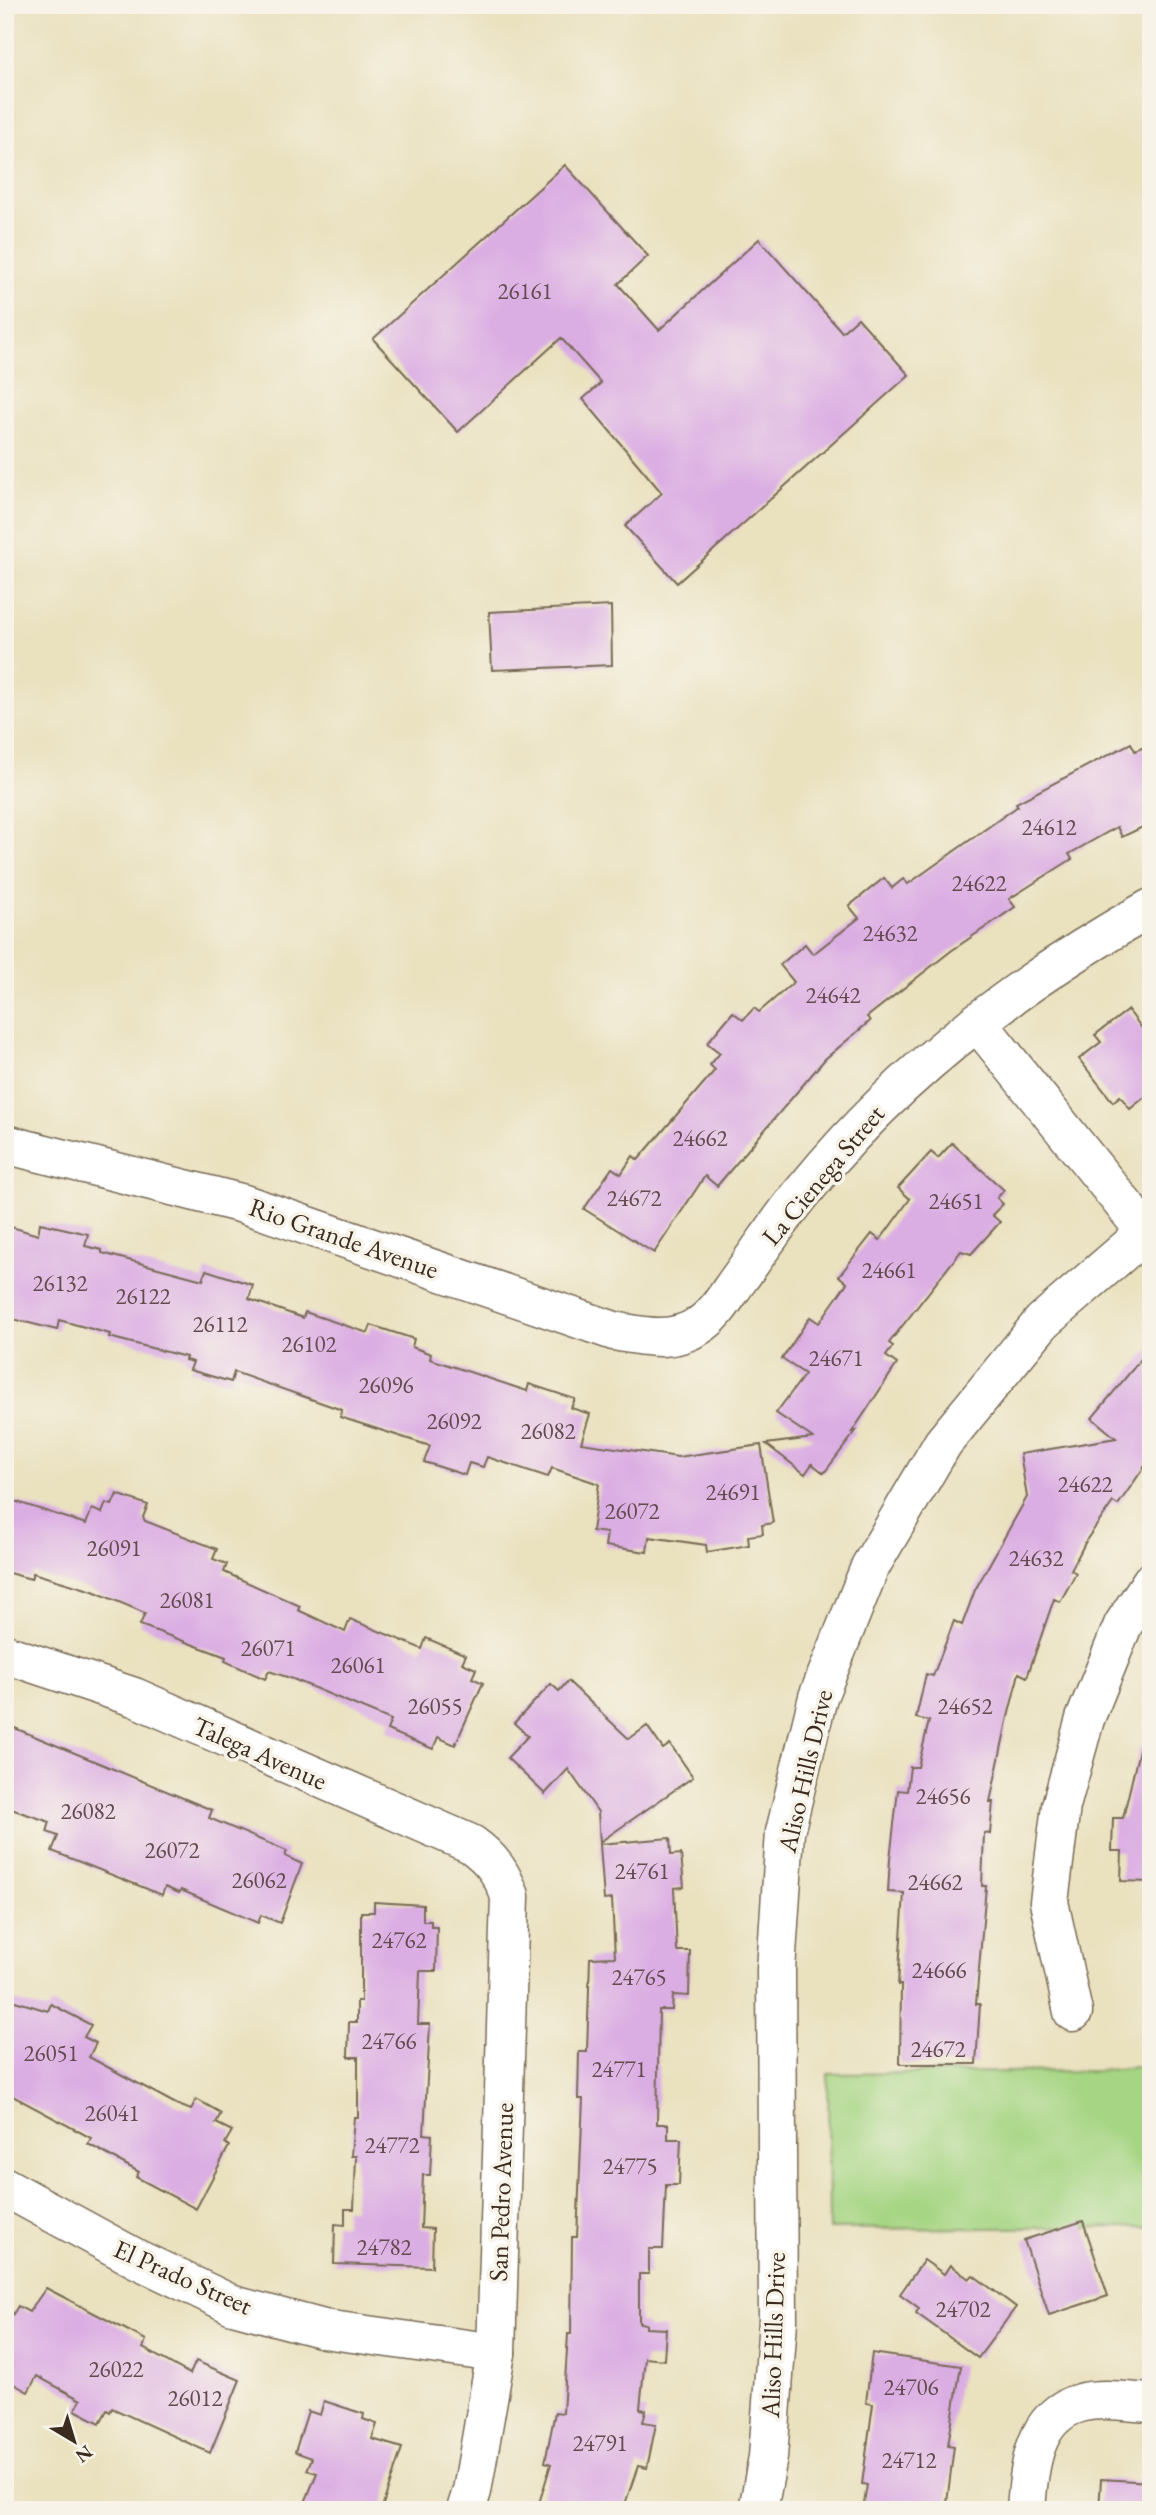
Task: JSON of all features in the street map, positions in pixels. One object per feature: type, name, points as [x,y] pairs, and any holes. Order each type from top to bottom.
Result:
[{"type":"street","name":"La Cienega Street","points":[[678,1337],[703,1323],[720,1304],[807,1186],[899,1086],[1079,948],[1151,908]]},
{"type":"street","points":[[978,1023],[1148,1230]]},
{"type":"street","name":"Rio Grande Avenue","points":[[5,1144],[244,1203],[614,1331],[646,1338],[678,1337]]},
{"type":"street","name":"Aliso Hills Drive","points":[[758,2510],[768,2457],[778,2321],[776,1970],[785,1832],[818,1698],[870,1567],[943,1443],[1042,1322],[1148,1230]]},
{"type":"street","points":[[1073,2012],[1049,1902],[1061,1806],[1084,1719],[1123,1625],[1151,1582]]},
{"type":"street","name":"Talega Avenue","points":[[5,1654],[134,1696],[471,1844],[489,1857],[502,1874]]},
{"type":"street","name":"San Pedro Avenue","points":[[466,2510],[496,2353],[510,1896],[502,1874]]},
{"type":"street","name":"El Prado Street","points":[[5,2187],[137,2259],[233,2305],[324,2329],[496,2353]]},
{"type":"street","points":[[1026,2510],[1029,2472],[1037,2442],[1055,2414],[1081,2402],[1151,2403]]},
{"type":"green space","points":[[1151,2065],[1151,2227],[829,2229],[828,2074],[1098,2071]]},
{"type":"building","points":[[565,165],[648,256],[618,284],[659,330],[759,239],[842,332],[858,318],[909,375],[677,583],[625,526],[662,493],[583,399],[601,383],[561,338],[458,432],[373,339]]},
{"type":"building","points":[[611,606],[612,665],[492,670],[489,612]]},
{"type":"building","points":[[1131,743],[1135,751],[1151,744],[1151,823],[1122,837],[1117,827],[1069,854],[1072,859],[1009,899],[1015,907],[951,951],[867,1017],[870,1021],[825,1059],[717,1186],[705,1176],[654,1253],[584,1209],[612,1168],[621,1174],[633,1156],[638,1160],[715,1070],[710,1065],[720,1053],[707,1043],[733,1012],[743,1020],[754,1008],[759,1012],[794,982],[780,965],[805,944],[813,954],[859,918],[849,906],[884,878],[892,888],[903,879],[908,884],[1018,806],[1016,803]]},
{"type":"building","points":[[1128,1010],[1151,1040],[1151,1092],[1130,1109],[1120,1096],[1113,1102],[1079,1059],[1101,1042],[1095,1035]]},
{"type":"building","points":[[952,1143],[1004,1190],[997,1198],[1003,1204],[992,1215],[1000,1222],[971,1254],[961,1251],[889,1343],[893,1346],[886,1356],[897,1364],[852,1432],[856,1431],[824,1473],[812,1464],[805,1474],[766,1444],[813,1438],[776,1413],[805,1374],[782,1359],[810,1317],[819,1323],[847,1283],[839,1276],[872,1234],[880,1240],[910,1199],[898,1188],[931,1152],[938,1158]]},
{"type":"building","points":[[40,1223],[88,1234],[85,1246],[102,1250],[102,1253],[203,1280],[206,1270],[253,1285],[249,1299],[303,1318],[305,1312],[368,1333],[371,1325],[414,1339],[412,1347],[431,1354],[430,1359],[527,1391],[529,1384],[575,1399],[571,1408],[590,1414],[581,1443],[678,1457],[761,1445],[773,1523],[762,1525],[763,1534],[748,1536],[749,1545],[707,1552],[706,1545],[649,1537],[647,1552],[605,1546],[607,1533],[592,1531],[599,1484],[552,1468],[548,1477],[487,1457],[483,1467],[469,1463],[465,1475],[424,1462],[430,1446],[340,1417],[342,1410],[234,1372],[231,1382],[190,1370],[193,1362],[185,1360],[186,1357],[109,1337],[110,1334],[59,1320],[57,1330],[5,1317],[5,1225],[38,1235]]},
{"type":"building","points":[[1151,1347],[1151,1466],[1147,1463],[1118,1505],[1113,1502],[1087,1539],[1071,1570],[1076,1573],[1060,1602],[1054,1599],[1027,1677],[1019,1673],[1007,1721],[990,1802],[993,1802],[990,1834],[984,1833],[982,1886],[986,1886],[976,2004],[980,2004],[976,2064],[900,2064],[901,1985],[898,1985],[904,1893],[888,1892],[890,1859],[898,1790],[907,1791],[910,1767],[918,1767],[929,1721],[916,1718],[926,1674],[933,1676],[954,1621],[962,1625],[975,1590],[1027,1497],[1020,1454],[1116,1438],[1092,1418]]},
{"type":"building","points":[[117,1494],[148,1505],[143,1517],[145,1521],[217,1549],[213,1559],[227,1564],[224,1572],[300,1606],[298,1610],[345,1632],[350,1619],[422,1649],[426,1638],[466,1655],[462,1663],[476,1669],[472,1678],[483,1683],[455,1745],[438,1737],[433,1749],[387,1730],[391,1720],[293,1679],[269,1671],[265,1679],[225,1661],[226,1657],[140,1625],[145,1613],[93,1591],[33,1573],[31,1579],[5,1572],[5,1498],[86,1524],[92,1509],[102,1513],[106,1503],[112,1505]]},
{"type":"building","points":[[568,1681],[629,1739],[647,1726],[663,1749],[670,1744],[693,1777],[600,1842],[598,1812],[568,1769],[545,1794],[507,1758],[528,1736],[514,1723],[551,1684],[559,1691]]},
{"type":"building","points":[[5,1724],[212,1810],[209,1818],[287,1851],[285,1856],[302,1864],[280,1923],[261,1915],[258,1923],[181,1890],[179,1893],[165,1887],[162,1895],[52,1851],[58,1836],[47,1832],[50,1822],[5,1807]]},
{"type":"building","points":[[1140,1746],[1151,1747],[1151,1882],[1121,1881],[1122,1851],[1112,1851],[1113,1818],[1123,1818]]},
{"type":"building","points":[[670,1838],[671,1855],[681,1854],[684,1887],[674,1888],[677,1951],[690,1951],[689,1996],[673,1995],[672,2010],[659,2010],[657,2124],[668,2124],[668,2139],[681,2139],[679,2185],[666,2185],[663,2249],[649,2249],[649,2274],[639,2274],[639,2323],[646,2324],[646,2328],[666,2329],[664,2360],[645,2358],[640,2409],[646,2410],[643,2422],[656,2424],[647,2468],[638,2466],[623,2510],[537,2510],[551,2464],[545,2462],[555,2412],[563,2413],[568,2334],[571,2334],[572,2237],[577,2237],[583,2099],[578,2099],[579,2052],[587,2052],[590,1958],[615,1957],[612,1899],[604,1900],[600,1844]]},
{"type":"building","points":[[374,1902],[423,1905],[423,1921],[431,1921],[431,1927],[437,1927],[436,1971],[420,1971],[418,2024],[430,2024],[424,2134],[432,2135],[430,2175],[423,2175],[421,2228],[433,2229],[432,2267],[334,2264],[335,2224],[345,2225],[345,2209],[354,2209],[356,2156],[351,2156],[354,2117],[358,2117],[358,2057],[348,2057],[349,2022],[357,2022],[357,2001],[361,2001],[361,1912],[374,1912]]},
{"type":"building","points":[[5,1998],[48,2011],[51,2004],[91,2025],[84,2037],[96,2043],[89,2057],[176,2104],[191,2110],[196,2099],[221,2113],[216,2123],[232,2131],[225,2143],[229,2146],[196,2209],[136,2177],[139,2172],[88,2144],[91,2138],[5,2092]]},
{"type":"building","points":[[1083,2221],[1108,2296],[1049,2315],[1024,2240]]},
{"type":"building","points":[[924,2260],[944,2274],[950,2265],[969,2279],[973,2275],[1016,2307],[978,2358],[916,2313],[919,2308],[900,2294]]},
{"type":"building","points":[[46,2288],[146,2340],[143,2348],[190,2374],[196,2361],[240,2380],[210,2453],[112,2408],[110,2412],[107,2410],[100,2423],[75,2410],[81,2400],[37,2376],[28,2392],[5,2379],[5,2327],[18,2306],[29,2312]]},
{"type":"building","points":[[872,2353],[961,2366],[948,2445],[954,2446],[946,2510],[863,2510],[867,2485],[862,2484],[873,2404],[866,2403]]},
{"type":"building","points":[[324,2401],[364,2414],[363,2419],[377,2424],[372,2439],[402,2448],[381,2510],[302,2510],[317,2473],[307,2470],[312,2458],[295,2452],[308,2411],[320,2415]]},
{"type":"building","points":[[1101,2479],[1151,2482],[1151,2510],[1099,2510]]}]
